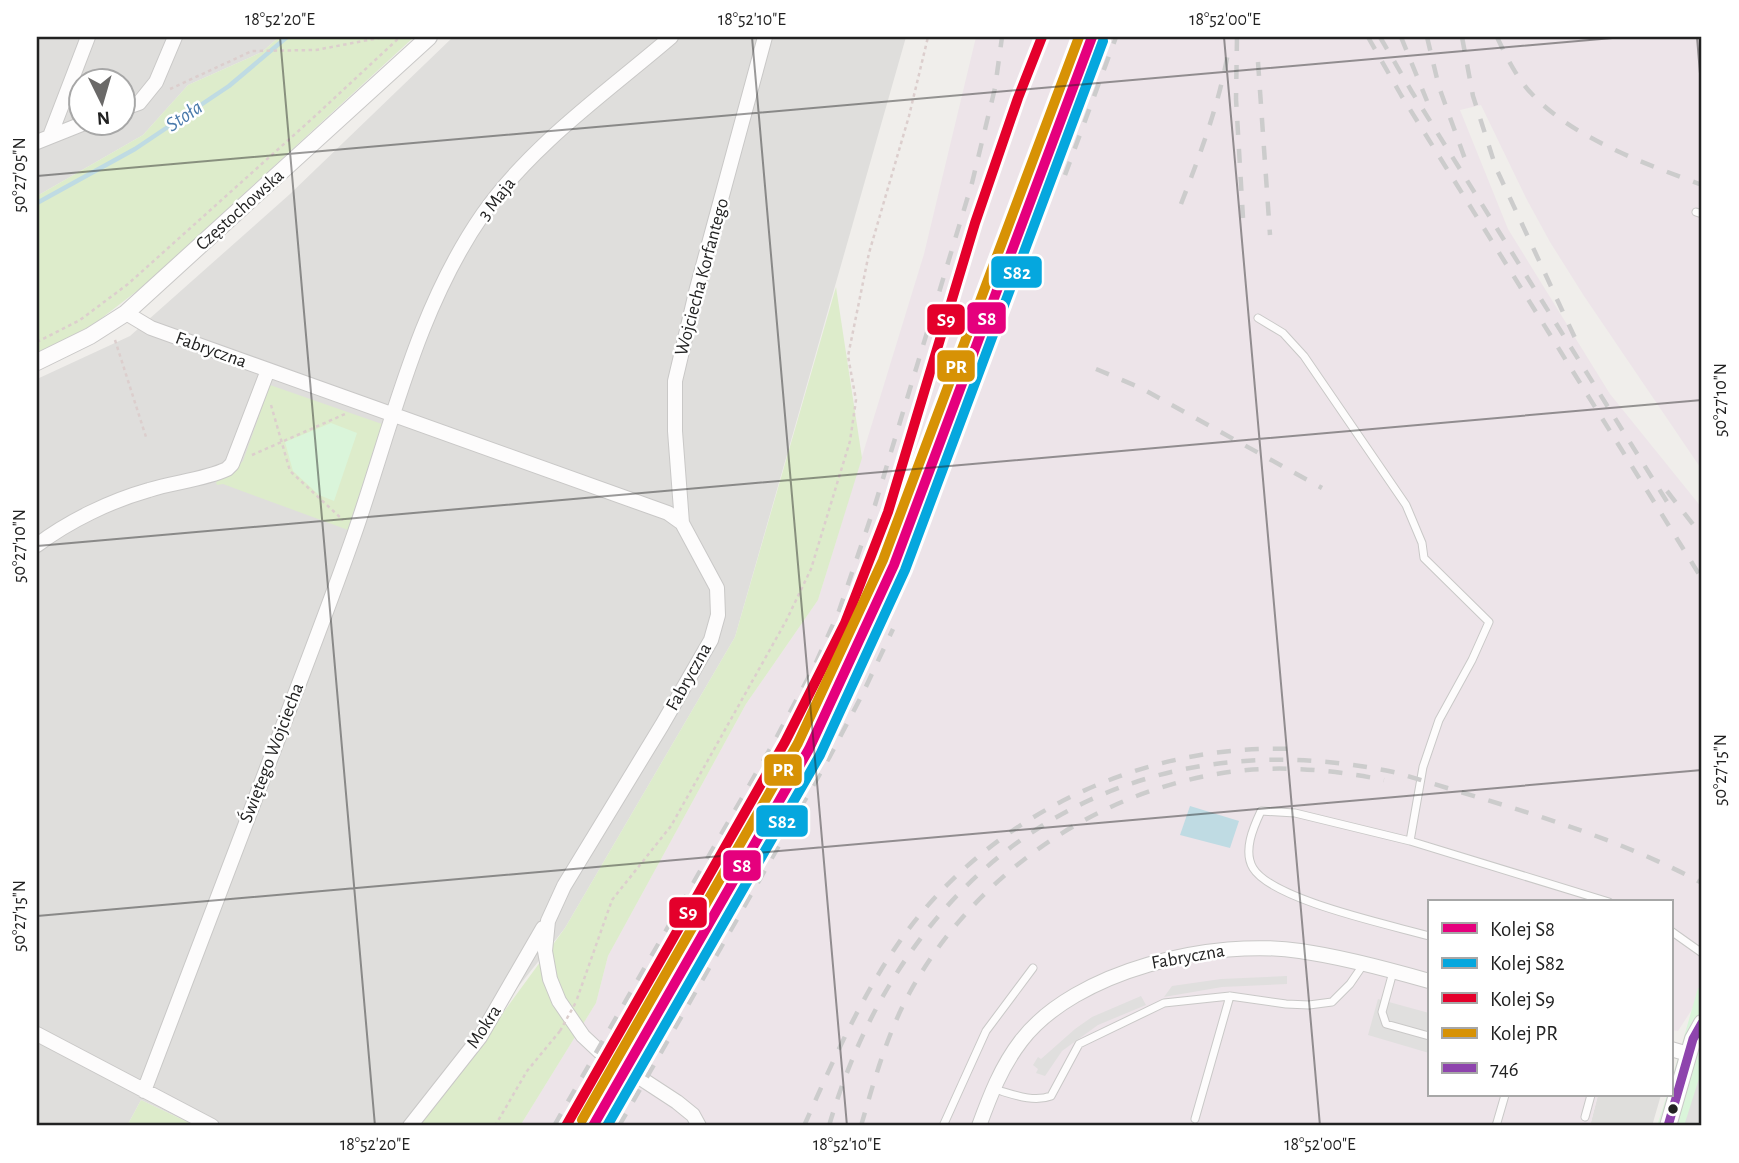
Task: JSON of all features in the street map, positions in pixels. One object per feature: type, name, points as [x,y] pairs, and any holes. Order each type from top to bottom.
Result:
[{"type":"street","points":[[43,139],[88,37]]},
{"type":"street","points":[[136,104],[156,82],[174,37]]},
{"type":"street","name":"Częstochowska","points":[[37,362],[90,336],[126,313],[429,37]]},
{"type":"street","name":"3 Maja","points":[[394,413],[419,339],[437,297],[483,215],[507,183],[534,156],[671,37]]},
{"type":"street","name":"Wojciecha Korfantego","points":[[682,523],[675,431],[675,381],[697,288],[765,37]]},
{"type":"street","points":[[43,139],[66,130]]},
{"type":"street","name":"Fabryczna","points":[[126,313],[151,328],[668,513],[682,523],[717,588],[718,615],[711,640],[564,886],[548,921],[545,951],[550,979],[570,1020],[599,1051],[677,1102],[693,1115],[699,1126]]},
{"type":"street","points":[[37,545],[81,517],[123,499],[222,471],[232,464],[268,370]]},
{"type":"street","name":"Świętego Wojciecha","points":[[144,1090],[355,532],[394,413]]},
{"type":"street","name":"Mokra","points":[[410,1126],[480,1037],[548,921]]},
{"type":"street","name":"Fabryczna","points":[[979,1126],[1003,1067],[1022,1039],[1073,997],[1103,980],[1147,964],[1233,949],[1267,949],[1298,951],[1428,981]]},
{"type":"street","points":[[1668,1126],[1688,1054],[1702,1023]]},
{"type":"street","points":[[37,1034],[212,1126]]},
{"type":"street","points":[[1672,1049],[1688,1054]]},
{"type":"lane","points":[[1258,318],[1283,333],[1304,356],[1406,505],[1422,543],[1424,558],[1489,622],[1472,660],[1439,720],[1423,767],[1410,841]]},
{"type":"lane","points":[[1428,936],[1299,898],[1260,877],[1251,866],[1249,849],[1252,830],[1261,811],[1295,813],[1410,841],[1602,900]]},
{"type":"lane","points":[[1672,932],[1702,953]]},
{"type":"lane","points":[[994,1089],[1033,1099],[1051,1096],[1079,1044],[1164,1003],[1230,996],[1286,1004],[1332,1002],[1350,984],[1363,965]]},
{"type":"lane","points":[[943,1126],[986,1031],[1033,968]]},
{"type":"lane","points":[[1393,972],[1382,1012],[1386,1024],[1428,1036]]},
{"type":"lane","points":[[1195,1119],[1230,996]]},
{"type":"lane","points":[[1496,1126],[1505,1096]]},
{"type":"lane","points":[[1586,1117],[1591,1096]]},
{"type":"path","points":[[163,92],[262,49],[316,50],[384,37]]},
{"type":"path","points":[[391,37],[395,40],[391,45]]},
{"type":"path","points":[[37,342],[80,320],[128,284],[325,108],[400,37]]},
{"type":"path","points":[[495,1126],[527,1071],[560,1031],[576,1002],[612,900],[671,826],[786,621],[811,569],[850,441],[856,400],[848,356],[869,253],[909,116],[928,37]]},
{"type":"path","points":[[114,337],[146,437]]},
{"type":"path","points":[[271,405],[290,471],[355,532]]},
{"type":"path","points":[[232,464],[352,412]]},
{"type":"shaded area","points":[[37,37],[279,37],[262,52],[188,85],[143,135],[37,196]]},
{"type":"shaded area","points":[[453,37],[906,37],[735,637],[565,928],[407,1126],[196,1126],[141,1100],[127,1126],[37,1126],[37,379],[130,336],[290,194]]},
{"type":"shaded area","points":[[976,37],[1702,37],[1702,470],[1550,242],[1481,105],[1460,110],[1508,229],[1610,394],[1702,508],[1702,994],[1678,1031],[1672,1030],[1672,900],[1428,900],[1428,1096],[1598,1096],[1590,1126],[520,1126],[596,1003],[608,956],[746,704],[818,600],[924,254]]},
{"type":"shaded area","points":[[1287,976],[1287,984],[1222,987],[1164,997],[1172,986],[1221,979]]},
{"type":"shaded area","points":[[1141,996],[1146,1005],[1098,1025],[1062,1051],[1045,1076],[1036,1073],[1038,1069],[1033,1065],[1038,1057],[1041,1059],[1075,1029],[1092,1017]]},
{"type":"shaded area","points":[[1378,999],[1428,1013],[1428,1053],[1368,1035]]},
{"type":"shaded area","points":[[1702,1069],[1700,1126],[1684,1126]]},
{"type":"shaded area","points":[[1598,1096],[1661,1096],[1652,1126],[1590,1126]]},
{"type":"green space","points":[[279,37],[414,37],[146,284],[94,324],[37,354],[37,196],[143,135],[188,85],[262,52]]},
{"type":"green space","points":[[836,287],[862,458],[818,600],[746,704],[608,956],[596,1003],[520,1126],[417,1126],[457,1076],[565,928],[735,637]]},
{"type":"green space","points":[[270,385],[382,424],[348,530],[223,484],[217,485],[216,482],[227,477],[243,461]]},
{"type":"green space","points":[[331,423],[357,433],[334,501],[319,495],[293,471],[285,442]]},
{"type":"green space","points":[[1698,988],[1702,988],[1702,1126],[1657,1126],[1667,1096],[1672,1096],[1672,1079]]},
{"type":"green space","points":[[141,1100],[196,1126],[127,1126]]},
{"type":"water","points":[[1190,806],[1239,821],[1230,848],[1180,835]]},
{"type":"waterway","name":"Stoła","points":[[37,203],[135,149],[229,86],[287,37]]},
{"type":"railway","points":[[554,1126],[774,742],[814,667],[839,611],[875,505],[972,183],[995,88],[1002,37]]},
{"type":"railway","points":[[606,1126],[819,753],[881,631],[1105,37]]},
{"type":"railway","points":[[1065,175],[1116,37]]},
{"type":"railway","points":[[1237,37],[1236,99],[1243,218]]},
{"type":"railway","points":[[1368,37],[1401,95],[1702,579]]},
{"type":"railway","points":[[1380,37],[1669,505]]},
{"type":"railway","points":[[1401,37],[1427,101]]},
{"type":"railway","points":[[1427,37],[1439,87],[1469,170]]},
{"type":"railway","points":[[1462,37],[1473,96],[1496,168],[1575,338]]},
{"type":"railway","points":[[1497,37],[1526,87],[1567,123],[1611,148],[1702,185]]},
{"type":"railway","points":[[1181,204],[1215,107],[1229,47]]},
{"type":"railway","points":[[1258,62],[1270,235]]},
{"type":"railway","points":[[1096,369],[1141,388],[1322,488]]},
{"type":"railway","points":[[1667,491],[1702,536]]},
{"type":"railway","points":[[619,1126],[829,758],[893,629]]},
{"type":"railway","points":[[804,1126],[848,1029],[887,960],[938,894],[979,856],[1025,823],[1074,795],[1127,774],[1181,759],[1237,750],[1293,749]]},
{"type":"railway","points":[[829,1126],[864,1032],[912,951],[970,882],[1039,828],[1117,788],[1204,766],[1298,760],[1398,773],[1591,834],[1702,883]]},
{"type":"railway","points":[[861,1126],[894,1024],[910,992],[938,948],[971,908],[1009,872],[1051,840],[1097,814],[1145,793],[1195,778],[1247,770],[1298,769],[1384,780]]},
{"type":"rail line","name":"S9","points":[[566,1126],[785,742],[845,623],[888,512],[975,223],[1042,37]]},
{"type":"rail line","name":"PR","points":[[582,1120],[798,743],[883,560],[1079,37]]},
{"type":"rail line","name":"S8","points":[[593,1126],[809,749],[894,565],[1092,37]]},
{"type":"rail line","name":"S82","points":[[607,1126],[820,755],[905,570],[1103,41]]},
{"type":"transit line","name":"746","points":[[1668,1126],[1693,1039],[1702,1023]]}]
